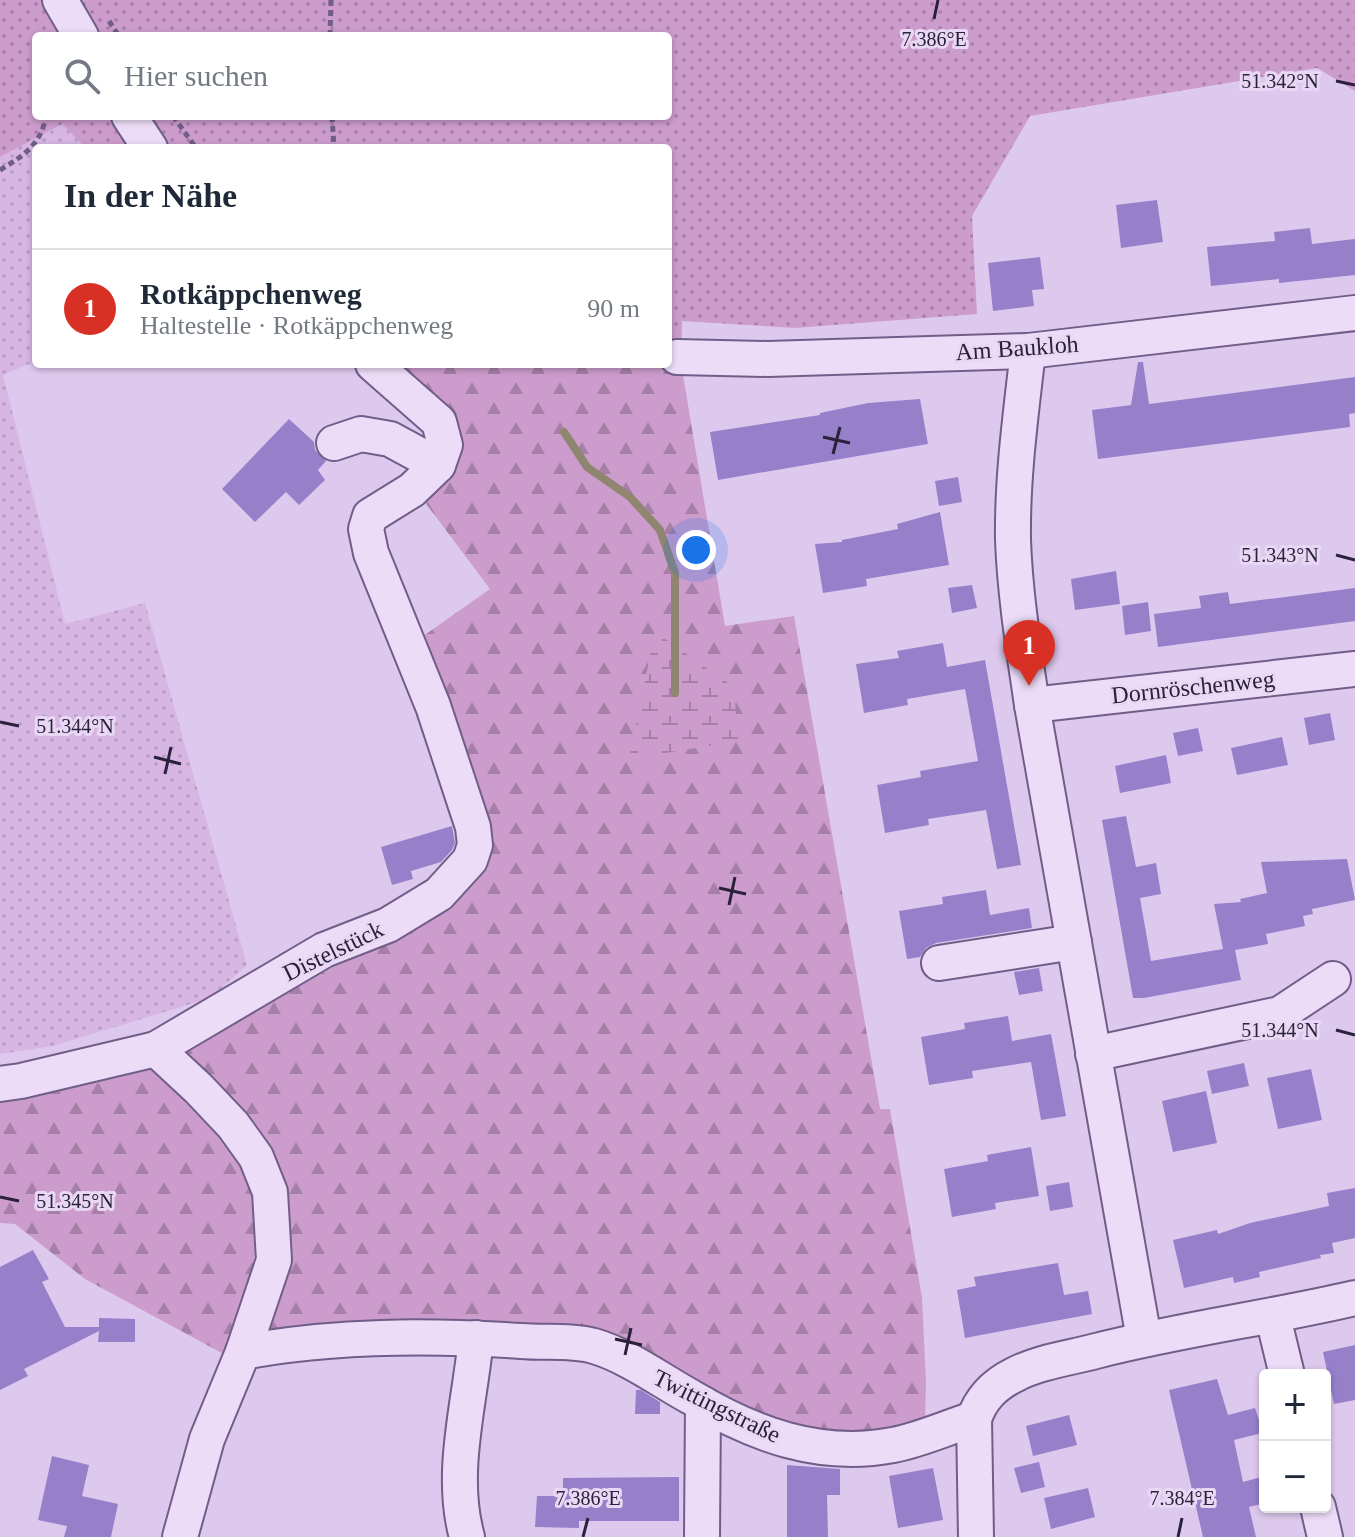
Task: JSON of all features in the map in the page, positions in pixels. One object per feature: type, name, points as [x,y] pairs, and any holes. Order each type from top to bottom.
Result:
[{"type":"street","points":[[60,0],[79,32]]},
{"type":"street","points":[[132,120],[147,144]]},
{"type":"street","name":"Am Baukloh","points":[[677,357],[768,359],[1028,351],[1355,313]]},
{"type":"street","points":[[1028,351],[1016,459],[1013,540],[1032,705],[1144,1339]]},
{"type":"street","points":[[334,443],[361,434],[390,439],[438,465],[445,445],[439,422],[378,368]]},
{"type":"street","name":"Distelstück","points":[[156,1049],[324,950],[400,918],[439,894],[470,860],[475,845],[473,827],[433,706],[371,553],[366,529],[370,516],[412,490],[438,465]]},
{"type":"street","name":"Dornröschenweg","points":[[1032,705],[1355,669]]},
{"type":"street","points":[[939,963],[1074,942]]},
{"type":"street","points":[[1093,1054],[1280,1014],[1333,979]]},
{"type":"street","points":[[0,1084],[156,1049],[233,1125],[256,1157],[270,1192],[274,1260],[243,1352],[207,1439],[180,1537]]},
{"type":"street","points":[[265,1288],[299,1342]]},
{"type":"street","points":[[976,1537],[974,1419],[980,1402],[1015,1374],[1144,1339],[1273,1317],[1355,1298]]},
{"type":"street","points":[[1273,1317],[1286,1369]]},
{"type":"street","name":"Twittingstraße","points":[[243,1352],[299,1342],[384,1338],[476,1338],[593,1346],[623,1358],[703,1404],[770,1437],[800,1445],[844,1449],[894,1445],[974,1419]]},
{"type":"street","points":[[467,1537],[460,1512],[460,1474],[476,1338]]},
{"type":"street","points":[[702,1536],[703,1404]]},
{"type":"street","points":[[1319,1513],[1325,1537]]},
{"type":"path","points":[[330,32],[331,0]]},
{"type":"path","points":[[35,144],[45,120]]},
{"type":"path","points":[[176,120],[193,144]]},
{"type":"path","points":[[332,120],[334,144]]},
{"type":"path","points":[[0,170],[32,148]]},
{"type":"shaded area","points":[[62,124],[82,144],[32,144],[32,363],[3,375],[65,624],[145,603],[247,965],[210,998],[53,1046],[0,1054],[0,157]]},
{"type":"green space","points":[[0,0],[1355,0],[1355,91],[1317,68],[1030,116],[972,216],[977,314],[795,328],[682,321],[681,363],[672,362],[672,144],[82,144],[62,124],[0,157]]},
{"type":"green space","points":[[672,363],[681,363],[725,626],[794,616],[880,1109],[890,1109],[922,1298],[925,1423],[813,1439],[633,1358],[257,1341],[270,1192],[156,1049],[470,860],[409,646],[490,589],[418,493],[447,463],[390,368],[672,368]]},
{"type":"green space","points":[[655,632],[734,687],[738,741],[629,759]]},
{"type":"green space","points":[[150,1063],[240,1159],[263,1199],[252,1272],[231,1358],[85,1279],[15,1224],[0,1223],[0,1091]]},
{"type":"building","points":[[1157,200],[1163,242],[1121,248],[1116,205]]},
{"type":"building","points":[[1310,228],[1312,244],[1355,239],[1355,275],[1211,286],[1207,247],[1275,241],[1274,232]]},
{"type":"building","points":[[1040,257],[1044,289],[1032,290],[1034,306],[993,311],[988,263]]},
{"type":"building","points":[[1138,362],[1143,362],[1149,404],[1355,377],[1355,413],[1349,414],[1350,427],[1098,459],[1092,410],[1131,405]]},
{"type":"building","points":[[920,399],[928,444],[718,480],[710,432],[820,415],[868,403]]},
{"type":"building","points":[[289,419],[314,442],[315,450],[326,461],[318,470],[325,480],[299,505],[286,492],[255,522],[222,489]]},
{"type":"building","points":[[958,477],[962,502],[939,506],[935,481]]},
{"type":"building","points":[[940,512],[949,565],[866,579],[867,586],[823,593],[815,544],[842,542],[898,529],[897,524]]},
{"type":"building","points":[[1116,571],[1120,604],[1075,610],[1071,579]]},
{"type":"building","points":[[972,585],[977,608],[952,613],[948,588]]},
{"type":"building","points":[[1355,588],[1355,621],[1158,647],[1154,614],[1201,608],[1199,596],[1228,592],[1230,604]]},
{"type":"building","points":[[1148,602],[1151,631],[1125,635],[1122,606]]},
{"type":"building","points":[[943,643],[947,667],[985,660],[1021,865],[997,869],[986,810],[928,819],[929,825],[885,833],[877,785],[921,777],[920,771],[978,761],[965,689],[907,699],[908,705],[864,713],[856,664],[899,658],[897,651]]},
{"type":"building","points":[[1330,713],[1335,740],[1309,745],[1304,718]]},
{"type":"building","points":[[1198,728],[1203,751],[1178,756],[1173,733]]},
{"type":"building","points":[[1282,737],[1288,765],[1237,775],[1231,748]]},
{"type":"building","points":[[1166,755],[1171,783],[1120,793],[1115,766]]},
{"type":"building","points":[[1126,816],[1136,867],[1156,863],[1161,894],[1140,898],[1151,961],[1223,949],[1214,904],[1241,902],[1240,899],[1267,893],[1261,862],[1347,859],[1355,900],[1312,909],[1313,914],[1303,916],[1305,926],[1266,934],[1268,944],[1235,950],[1241,980],[1133,998],[1102,820]]},
{"type":"building","points":[[452,826],[455,843],[441,862],[411,871],[413,879],[392,885],[381,847]]},
{"type":"building","points":[[986,890],[990,915],[1029,908],[1032,928],[936,943],[926,948],[920,957],[907,959],[899,911],[943,904],[942,897]]},
{"type":"building","points":[[1039,968],[1043,991],[1019,995],[1014,972]]},
{"type":"building","points":[[1008,1016],[1012,1041],[1051,1034],[1066,1116],[1041,1120],[1031,1062],[972,1071],[973,1078],[929,1085],[921,1037],[965,1029],[964,1023]]},
{"type":"building","points":[[1244,1063],[1249,1086],[1212,1094],[1207,1071]]},
{"type":"building","points":[[1311,1069],[1322,1120],[1278,1129],[1267,1078]]},
{"type":"building","points":[[1206,1091],[1217,1143],[1173,1152],[1162,1101]]},
{"type":"building","points":[[1031,1147],[1039,1196],[995,1203],[996,1209],[952,1217],[944,1169],[988,1161],[987,1155]]},
{"type":"building","points":[[1069,1182],[1073,1207],[1050,1211],[1046,1186]]},
{"type":"building","points":[[1355,1188],[1355,1238],[1332,1243],[1334,1253],[1259,1272],[1260,1277],[1234,1283],[1233,1277],[1184,1288],[1173,1240],[1217,1230],[1218,1234],[1250,1223],[1329,1206],[1327,1193]]},
{"type":"building","points":[[33,1250],[49,1279],[42,1282],[65,1327],[99,1327],[99,1318],[135,1319],[135,1342],[98,1342],[99,1331],[24,1369],[28,1376],[0,1390],[0,1267]]},
{"type":"building","points":[[1058,1263],[1064,1295],[1088,1291],[1092,1314],[965,1338],[957,1290],[976,1286],[974,1277]]},
{"type":"building","points":[[1355,1345],[1355,1400],[1334,1404],[1331,1369],[1327,1369],[1323,1352]]},
{"type":"building","points":[[1217,1379],[1228,1415],[1255,1408],[1259,1434],[1234,1440],[1243,1482],[1259,1478],[1259,1504],[1249,1507],[1256,1537],[1203,1537],[1169,1390]]},
{"type":"building","points":[[636,1390],[660,1402],[660,1414],[635,1414]]},
{"type":"building","points":[[1069,1415],[1077,1445],[1033,1456],[1026,1426]]},
{"type":"building","points":[[52,1456],[89,1465],[82,1496],[118,1504],[111,1537],[64,1537],[67,1526],[38,1520]]},
{"type":"building","points":[[1039,1462],[1045,1487],[1021,1493],[1014,1468]]},
{"type":"building","points":[[787,1465],[840,1469],[840,1495],[827,1495],[828,1537],[787,1537]]},
{"type":"building","points":[[933,1468],[943,1520],[898,1528],[889,1476]]},
{"type":"building","points":[[679,1477],[679,1521],[579,1521],[579,1528],[535,1527],[537,1496],[563,1496],[563,1478]]},
{"type":"building","points":[[1088,1488],[1095,1517],[1051,1529],[1044,1498]]},
{"type":"waterway","points":[[564,432],[587,467],[630,497],[660,530],[675,573],[675,693]]},
{"type":"place","name":"Rotkäppchenweg","points":[[1029,686]]}]
